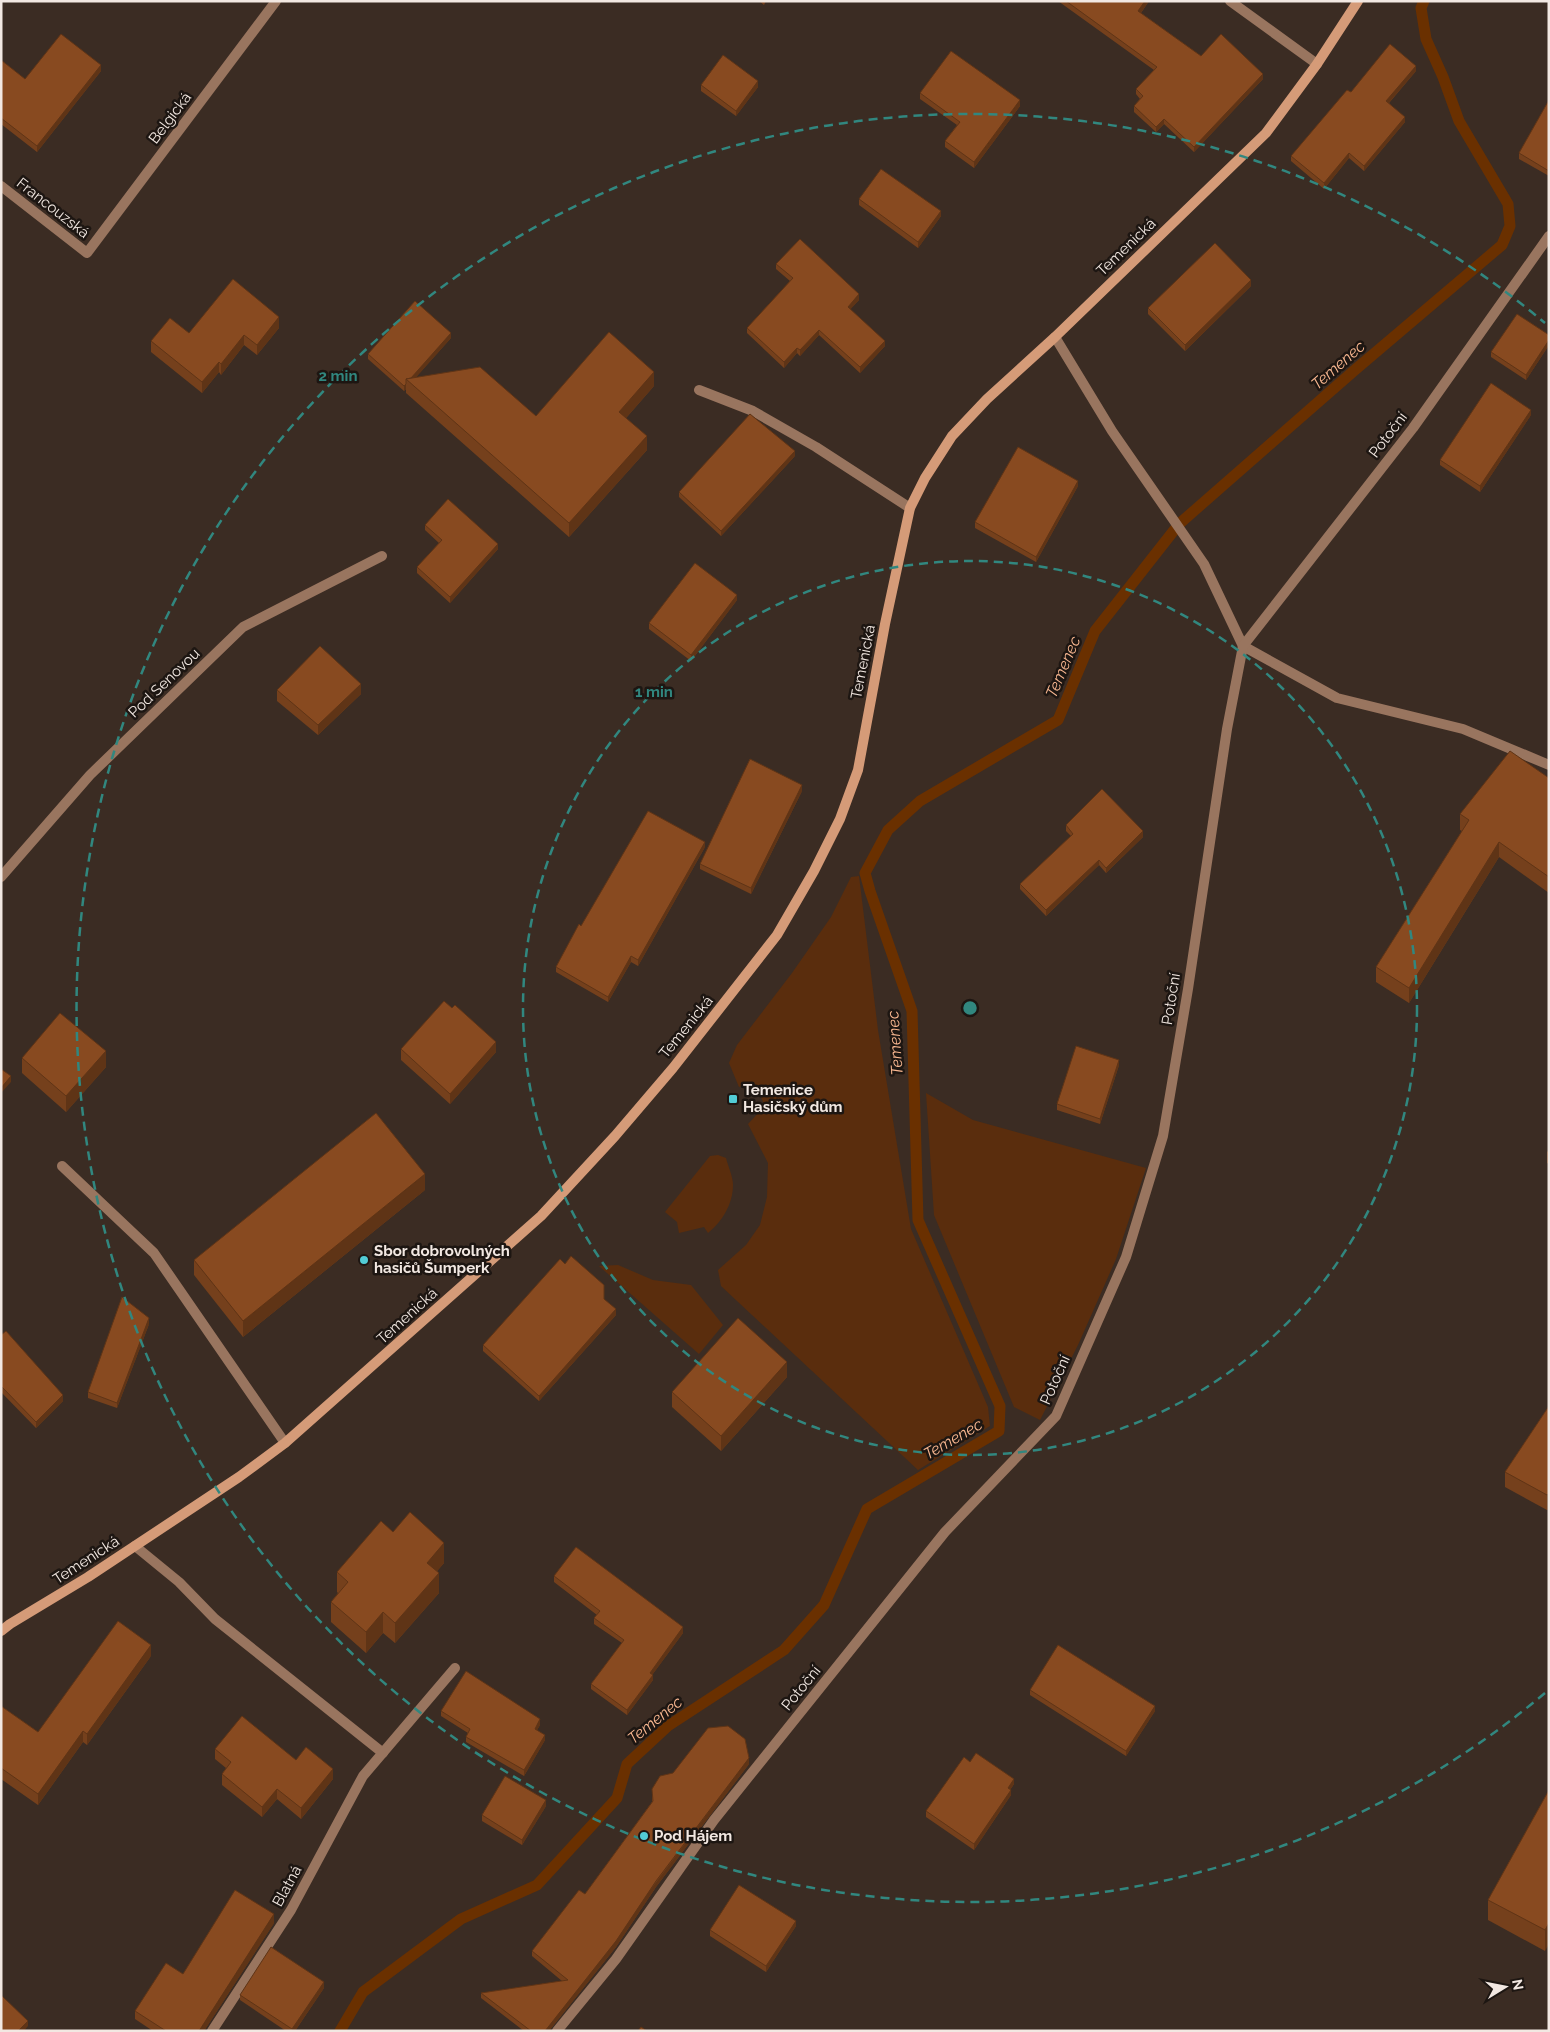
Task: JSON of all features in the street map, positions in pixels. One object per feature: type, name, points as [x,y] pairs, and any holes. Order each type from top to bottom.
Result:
[{"type":"street","name":"Belgická","points":[[87,253],[276,1]]},
{"type":"street","points":[[1230,1],[1317,64]]},
{"type":"street","name":"Temenická","points":[[1,1631],[239,1477],[285,1442],[541,1216],[615,1136],[673,1068],[778,935],[840,819],[858,770],[883,633],[910,508],[952,436],[987,399],[1055,337],[1266,133],[1317,64],[1358,1]]},
{"type":"street","name":"Francouzská","points":[[1,186],[87,253]]},
{"type":"street","name":"Potoční","points":[[558,2031],[616,1959],[714,1820],[945,1532],[1056,1416],[1126,1257],[1163,1136],[1188,989],[1227,729],[1243,646],[1413,428],[1549,236]]},
{"type":"street","points":[[1055,337],[1112,430],[1204,564],[1243,646],[1337,698],[1463,729],[1549,766]]},
{"type":"street","points":[[699,390],[753,411],[816,447],[910,508]]},
{"type":"street","name":"Pod Senovou","points":[[1,877],[90,775],[244,627],[382,556]]},
{"type":"street","points":[[62,1166],[154,1253],[285,1442]]},
{"type":"street","points":[[135,1546],[179,1582],[215,1619],[383,1753]]},
{"type":"street","name":"Blatná","points":[[212,2031],[291,1910],[363,1776],[455,1668]]},
{"type":"shaded area","points":[[859,876],[878,1030],[911,1229],[988,1407],[990,1426],[918,1470],[721,1286],[718,1270],[746,1245],[760,1225],[767,1197],[768,1163],[748,1124],[765,1106],[754,1082],[739,1087],[729,1063],[737,1045],[792,973],[831,917],[851,877]]},
{"type":"shaded area","points":[[926,1093],[973,1120],[1146,1168],[1116,1259],[1078,1345],[1040,1420],[1014,1407],[934,1215]]},
{"type":"shaded area","points":[[718,1155],[726,1158],[733,1182],[731,1199],[726,1212],[718,1224],[708,1233],[704,1227],[679,1233],[677,1222],[665,1212],[710,1156]]},
{"type":"shaded area","points":[[618,1265],[653,1280],[691,1285],[723,1325],[699,1354],[599,1266]]},
{"type":"building","points":[[1066,1],[1145,1],[1138,11],[1201,56],[1221,34],[1263,74],[1194,147],[1164,119],[1156,127],[1134,106],[1143,96],[1136,89],[1157,67]]},
{"type":"building","points":[[61,34],[101,65],[37,146],[1,118],[1,60],[25,79]]},
{"type":"building","points":[[1390,44],[1416,66],[1386,101],[1405,117],[1364,166],[1349,153],[1324,183],[1291,156],[1347,90],[1351,92]]},
{"type":"building","points":[[951,51],[1020,100],[974,162],[945,141],[960,122],[920,93]]},
{"type":"building","points":[[723,55],[758,81],[736,111],[701,85]]},
{"type":"building","points":[[1549,100],[1549,171],[1519,153]]},
{"type":"building","points":[[881,169],[941,211],[918,242],[859,199]]},
{"type":"building","points":[[800,239],[859,294],[848,307],[885,341],[860,367],[819,330],[800,350],[797,348],[784,362],[747,328],[793,278],[776,264]]},
{"type":"building","points":[[1215,243],[1251,280],[1185,345],[1148,308]]},
{"type":"building","points":[[233,279],[279,317],[257,345],[244,335],[221,364],[219,362],[202,382],[151,341],[170,318],[189,333]]},
{"type":"building","points":[[415,301],[451,333],[411,378],[406,379],[404,386],[368,354]]},
{"type":"building","points":[[1517,314],[1549,335],[1549,340],[1526,375],[1491,352]]},
{"type":"building","points":[[609,332],[654,372],[619,412],[647,436],[569,523],[406,379],[480,367],[536,416]]},
{"type":"building","points":[[1491,383],[1531,410],[1480,486],[1440,460]]},
{"type":"building","points":[[750,414],[795,451],[721,531],[679,492]]},
{"type":"building","points":[[1018,447],[1078,481],[1036,557],[975,522]]},
{"type":"building","points":[[448,499],[498,544],[450,597],[417,567],[442,540],[425,525]]},
{"type":"building","points":[[695,563],[737,595],[691,655],[649,623]]},
{"type":"building","points":[[320,646],[361,684],[318,725],[277,690]]},
{"type":"building","points":[[1510,751],[1549,778],[1549,877],[1499,842],[1409,988],[1376,967],[1469,820],[1460,814]]},
{"type":"building","points":[[750,759],[802,785],[751,888],[700,864]]},
{"type":"building","points":[[1102,789],[1143,831],[1106,868],[1099,860],[1046,910],[1020,884],[1073,834],[1066,825]]},
{"type":"building","points":[[648,811],[705,842],[638,960],[631,956],[608,997],[556,967],[579,924],[581,926]]},
{"type":"building","points":[[444,1001],[452,1008],[455,1005],[496,1042],[450,1094],[401,1049]]},
{"type":"building","points":[[60,1013],[106,1051],[66,1096],[22,1058]]},
{"type":"building","points":[[1076,1046],[1119,1060],[1100,1119],[1057,1104]]},
{"type":"building","points":[[1,1069],[11,1076],[1,1088]]},
{"type":"building","points":[[376,1113],[425,1174],[243,1321],[194,1260]]},
{"type":"building","points":[[571,1256],[604,1285],[604,1299],[616,1309],[539,1396],[483,1345],[560,1259],[565,1264]]},
{"type":"building","points":[[122,1297],[149,1318],[117,1403],[88,1392]]},
{"type":"building","points":[[738,1318],[787,1362],[721,1436],[672,1392]]},
{"type":"building","points":[[6,1331],[63,1395],[36,1422],[1,1386],[1,1335]]},
{"type":"building","points":[[1549,1406],[1549,1493],[1547,1495],[1505,1472]]},
{"type":"building","points":[[410,1512],[444,1543],[427,1563],[439,1573],[395,1623],[383,1612],[366,1632],[331,1602],[348,1582],[337,1572],[381,1521],[393,1532]]},
{"type":"building","points":[[576,1547],[683,1627],[650,1673],[653,1675],[627,1710],[591,1684],[624,1640],[594,1618],[600,1611],[554,1576]]},
{"type":"building","points":[[118,1621],[151,1645],[87,1734],[83,1731],[38,1794],[1,1768],[1,1706],[38,1732]]},
{"type":"building","points":[[1058,1645],[1155,1706],[1126,1751],[1030,1690]]},
{"type":"building","points":[[466,1671],[540,1719],[535,1729],[545,1735],[524,1770],[466,1737],[470,1729],[441,1711]]},
{"type":"building","points":[[242,1716],[296,1760],[306,1747],[333,1769],[301,1808],[277,1789],[262,1807],[222,1774],[231,1762],[215,1749]]},
{"type":"building","points":[[728,1726],[745,1739],[749,1758],[656,1881],[616,1941],[545,2031],[531,2031],[481,1993],[568,1980],[532,1951],[579,1890],[585,1894],[653,1801],[652,1789],[660,1776],[673,1773],[708,1728]]},
{"type":"building","points":[[976,1753],[1014,1779],[1008,1788],[1011,1790],[974,1844],[926,1811],[964,1757],[970,1762]]},
{"type":"building","points":[[505,1776],[546,1800],[522,1840],[482,1815]]},
{"type":"building","points":[[1549,1790],[1549,1923],[1545,1930],[1488,1900]]},
{"type":"building","points":[[739,1885],[796,1921],[766,1966],[710,1930]]},
{"type":"building","points":[[235,1890],[274,1914],[199,2031],[166,2031],[135,2011],[166,1963],[183,1974]]},
{"type":"building","points":[[271,1947],[324,1982],[292,2029],[240,1995]]},
{"type":"building","points":[[1,1995],[28,2021],[18,2031],[1,2031]]},
{"type":"building","points":[[641,2027],[647,2031],[638,2031]]},
{"type":"waterway","name":"Temenec","points":[[340,2031],[363,1992],[461,1919],[537,1885],[617,1798],[627,1764],[668,1726],[784,1650],[824,1605],[867,1509],[999,1431],[1000,1406],[918,1220],[912,1011],[865,873],[888,830],[920,801],[1058,720],[1095,631],[1179,524],[1356,369],[1502,245],[1510,226],[1508,204],[1459,121],[1443,77],[1426,39],[1421,8],[1424,1]]},
{"type":"place","name":"Temenice Hasičský dům","points":[[733,1099]]},
{"type":"place","name":"Sbor dobrovolných hasičů Šumperk","points":[[364,1260]]},
{"type":"place","name":"Pod Hájem","points":[[644,1836]]}]
